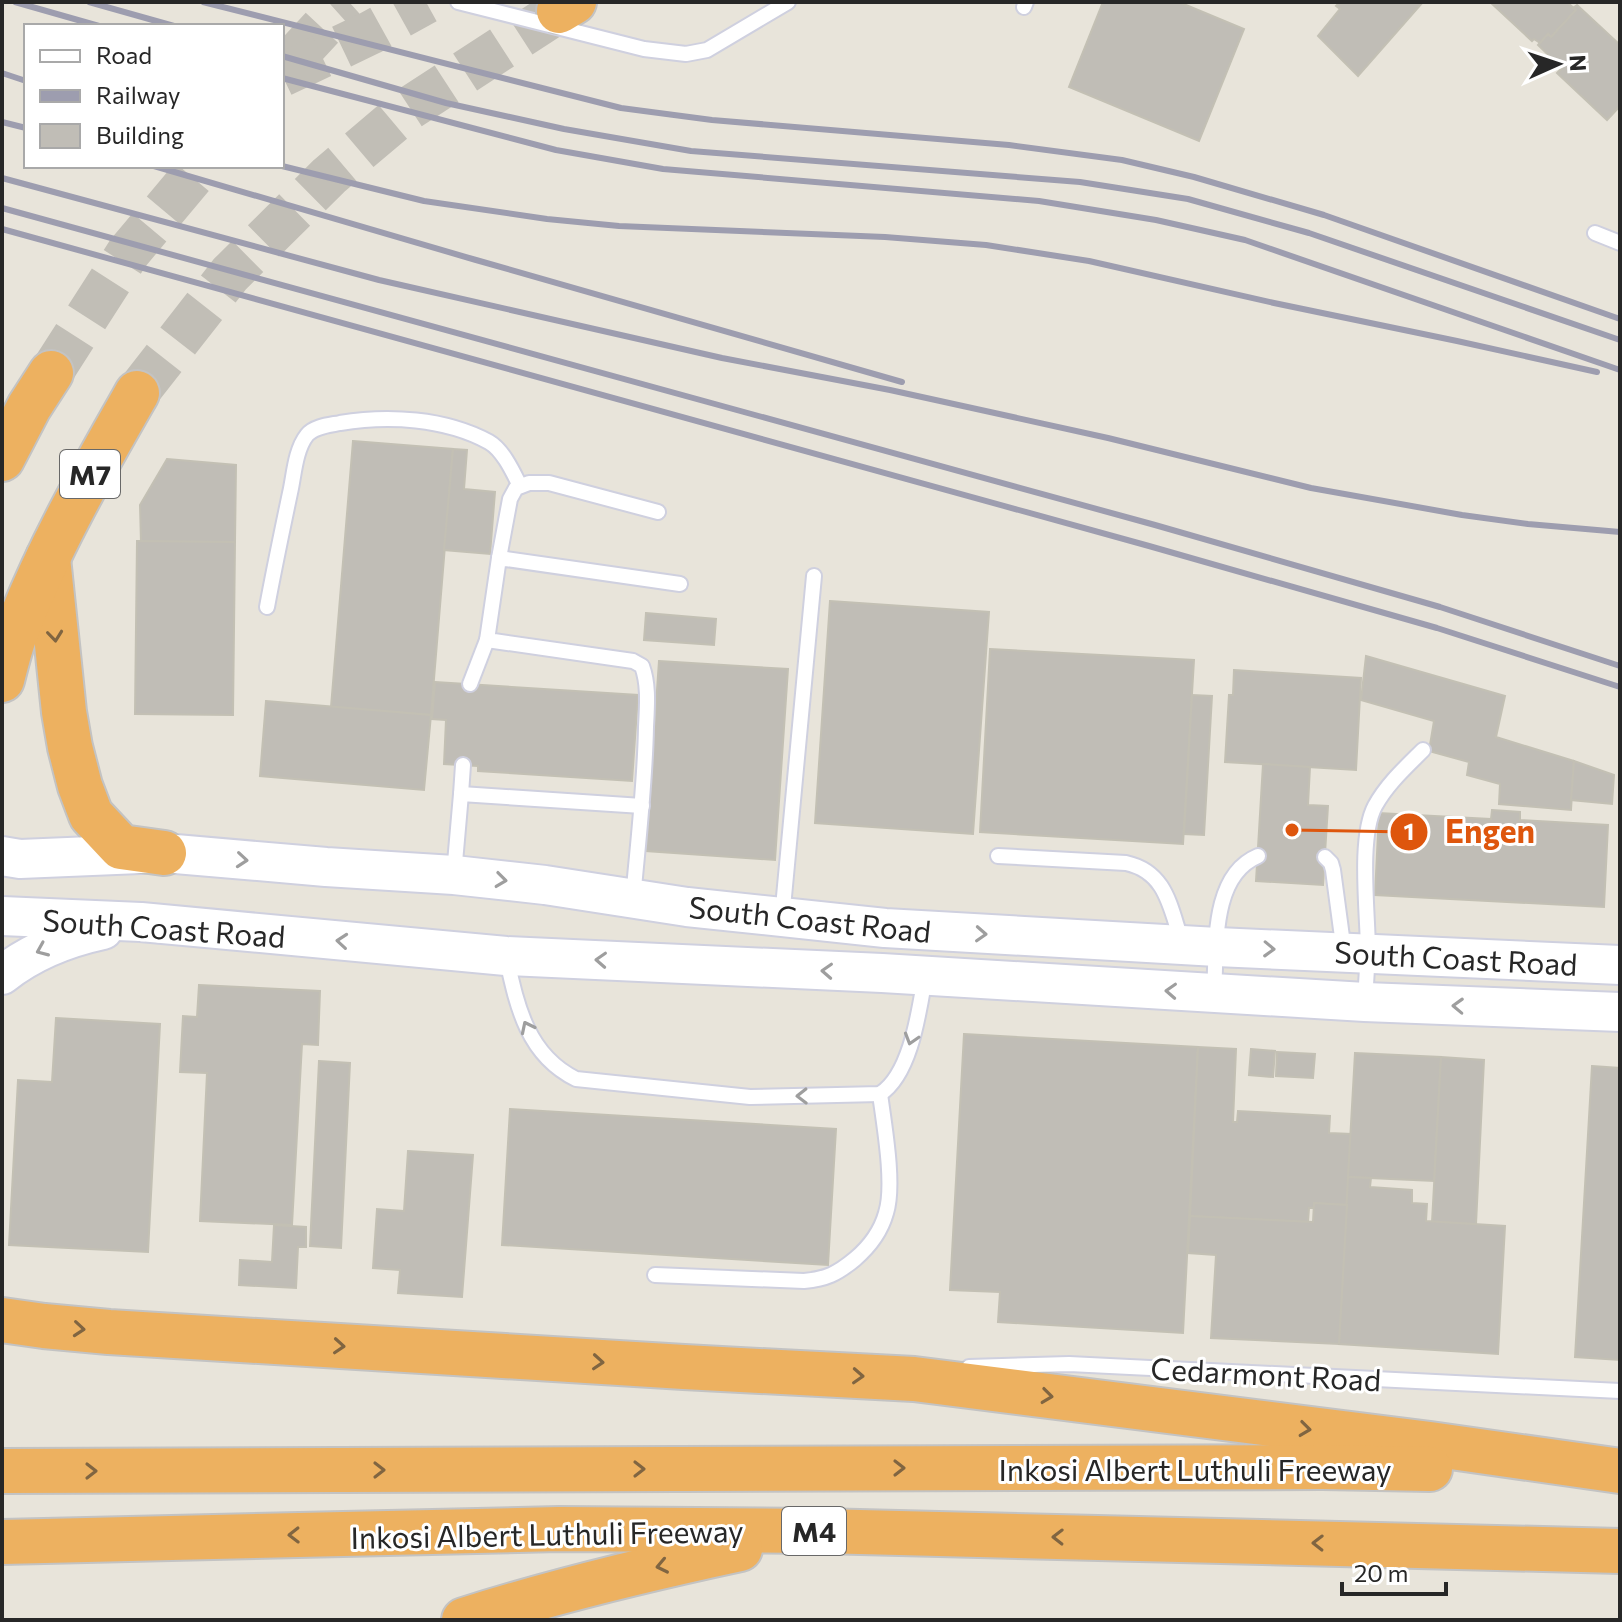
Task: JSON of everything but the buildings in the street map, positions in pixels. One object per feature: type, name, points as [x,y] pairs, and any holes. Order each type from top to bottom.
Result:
[{"type":"highway","name":"M7","points":[[2,680],[15,633],[48,558],[78,497],[137,393]]},
{"type":"highway","points":[[2,459],[27,406]]},
{"type":"highway","points":[[48,558],[64,712],[77,773],[91,815],[121,847],[164,853]]},
{"type":"highway","points":[[2,1320],[109,1332],[914,1379],[1430,1444],[1620,1472]]},
{"type":"highway","name":"Inkosi Albert Luthuli Freeway","points":[[8,1471],[1322,1467],[1620,1472]]},
{"type":"highway","name":"Inkosi Albert Luthuli Freeway","points":[[4,1543],[559,1529],[820,1531],[1620,1551]]},
{"type":"highway","points":[[464,1620],[619,1575],[820,1531]]},
{"type":"street","name":"South Coast Road","points":[[2,856],[20,859],[164,853],[454,875],[545,885],[687,907],[885,928],[1620,965]]},
{"type":"street","points":[[679,964],[687,907]]},
{"type":"street","name":"South Coast Road","points":[[2,916],[141,922],[506,956],[882,973],[1365,1002],[1620,1012]]},
{"type":"street","points":[[2,975],[31,954],[77,936],[141,922]]},
{"type":"street","points":[[882,973],[885,928]]},
{"type":"street","points":[[1511,1008],[1514,960]]},
{"type":"lane","points":[[458,2],[644,49],[686,54],[707,50],[788,2]]},
{"type":"lane","points":[[1595,233],[1620,243]]},
{"type":"lane","points":[[267,607],[295,470],[305,439],[313,430],[373,419],[405,420],[468,433],[492,444],[509,465],[520,486]]},
{"type":"lane","points":[[470,684],[487,640],[510,499],[516,488],[529,483],[549,483],[658,512]]},
{"type":"lane","points":[[499,558],[680,584]]},
{"type":"lane","points":[[782,918],[814,576]]},
{"type":"lane","points":[[487,640],[633,661],[642,666],[647,699],[646,754],[633,899]]},
{"type":"lane","points":[[1356,953],[1366,850],[1374,808],[1400,773],[1423,750]]},
{"type":"lane","points":[[454,875],[463,765]]},
{"type":"lane","points":[[461,794],[642,806]]},
{"type":"lane","points":[[998,856],[1126,863],[1142,869],[1153,876],[1200,946],[1214,993]]},
{"type":"lane","points":[[1200,946],[1220,912],[1231,879],[1241,866],[1258,856]]},
{"type":"lane","points":[[1325,857],[1331,863],[1356,953],[1365,1002]]},
{"type":"lane","points":[[506,956],[516,1002],[526,1029],[554,1066],[576,1079],[750,1097],[880,1094],[893,1084],[900,1072],[912,1036],[925,977]]},
{"type":"lane","points":[[655,1275],[804,1281],[839,1272],[876,1235],[888,1210],[888,1157],[880,1094]]},
{"type":"lane","name":"Cedarmont Road","points":[[914,1379],[963,1368],[1069,1364],[1620,1391]]},
{"type":"tunnel","points":[[292,60],[349,2]]},
{"type":"tunnel","points":[[284,74],[426,2]]},
{"type":"tunnel","points":[[137,393],[230,274],[329,176],[408,109],[559,11]]},
{"type":"tunnel","points":[[51,373],[128,253],[199,168]]},
{"type":"railway","points":[[15,2],[92,24]]},
{"type":"railway","points":[[89,2],[167,24]]},
{"type":"railway","points":[[203,2],[621,108],[712,120],[1009,145],[1122,160],[1194,177],[1324,215],[1620,319]]},
{"type":"railway","points":[[284,57],[446,103],[564,129],[691,151],[1080,182],[1188,199],[1309,233],[1620,340]]},
{"type":"railway","points":[[2,73],[24,80]]},
{"type":"railway","points":[[284,79],[556,150],[663,169],[1039,201],[1156,220],[1245,240],[1620,370]]},
{"type":"railway","points":[[2,122],[24,128]]},
{"type":"railway","points":[[284,166],[424,201],[547,219],[619,226],[885,237],[986,245],[1089,261],[1597,372]]},
{"type":"railway","points":[[161,168],[902,382]]},
{"type":"railway","points":[[2,178],[379,280],[722,358],[890,390],[1108,438],[1311,488],[1462,515],[1620,532]]},
{"type":"railway","points":[[2,208],[1155,525],[1440,607],[1620,666]]},
{"type":"railway","points":[[2,229],[1149,546],[1437,628],[1620,687]]},
{"type":"place","name":"Engen","points":[[1292,830]]}]
